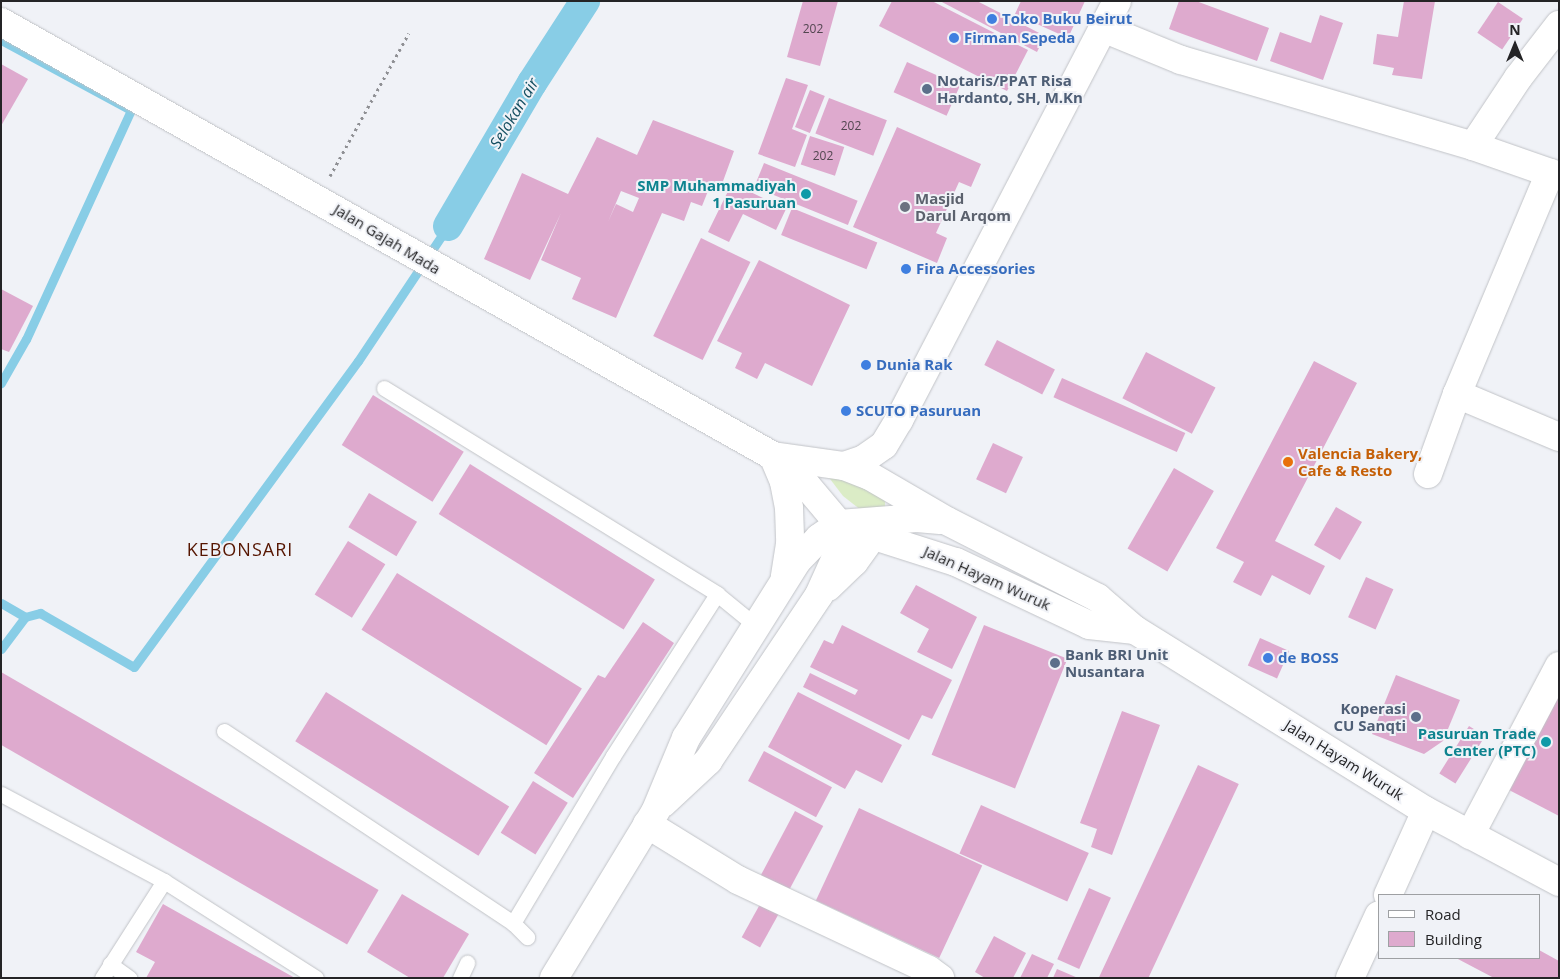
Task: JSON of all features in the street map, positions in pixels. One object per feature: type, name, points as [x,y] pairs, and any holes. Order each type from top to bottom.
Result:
[{"type":"main road","points":[[819,595],[854,562],[879,528],[888,493],[884,484],[880,463],[884,445],[1117,1]]},
{"type":"main road","name":"Jalan Gajah Mada","points":[[1,22],[318,198],[429,264],[773,456]]},
{"type":"main road","points":[[1473,146],[1518,78],[1559,25]]},
{"type":"main road","points":[[1103,28],[1181,60],[1473,146],[1554,175],[1457,394],[1428,474]]},
{"type":"main road","points":[[1457,394],[1559,437]]},
{"type":"main road","points":[[773,456],[844,466],[864,459],[884,445]]},
{"type":"main road","points":[[651,817],[708,761],[819,595],[836,555],[839,524],[807,486],[773,456]]},
{"type":"main road","points":[[773,456],[784,482],[789,508],[790,544],[785,578]]},
{"type":"main road","name":"Jalan Hayam Wuruk","points":[[844,466],[884,484],[947,521],[1098,598],[1135,630],[1426,811],[1559,882]]},
{"type":"main road","points":[[554,978],[651,817],[686,738],[785,578],[819,538],[839,524],[879,528],[917,518],[947,521]]},
{"type":"main road","name":"Jalan Hayam Wuruk","points":[[879,528],[908,544],[956,562],[1089,625],[1135,630]]},
{"type":"main road","points":[[1470,835],[1559,666]]},
{"type":"main road","points":[[1388,894],[1426,811]]},
{"type":"main road","points":[[651,817],[738,880],[929,970],[940,978]]},
{"type":"main road","points":[[1350,978],[1378,917]]},
{"type":"lane","points":[[384,388],[717,594],[755,625]]},
{"type":"lane","points":[[513,923],[614,756],[717,594]]},
{"type":"lane","points":[[224,732],[513,923],[527,937]]},
{"type":"lane","points":[[1,794],[164,881],[316,978]]},
{"type":"lane","points":[[102,978],[164,881]]},
{"type":"lane","points":[[110,964],[129,978]]},
{"type":"lane","points":[[460,978],[467,964]]},
{"type":"path","points":[[318,198],[410,33]]},
{"type":"green space","points":[[827,475],[856,480],[885,500],[885,507],[866,514],[843,496]]},
{"type":"building","points":[[803,1],[838,1],[820,66],[787,57]]},
{"type":"building","name":"Firman Sepeda","points":[[892,1],[932,1],[1028,50],[1007,91],[879,26]]},
{"type":"building","name":"Toko Buku Beirut","points":[[940,1],[977,1],[1045,36],[1037,52]]},
{"type":"building","points":[[1021,1],[1085,1],[1068,38],[1015,14]]},
{"type":"building","points":[[1179,1],[1196,1],[1269,28],[1257,61],[1169,29]]},
{"type":"building","points":[[1404,1],[1435,1],[1422,79],[1392,75],[1394,68],[1373,64],[1377,34],[1398,37]]},
{"type":"building","points":[[1498,2],[1523,19],[1502,49],[1477,33]]},
{"type":"building","points":[[1320,15],[1343,23],[1323,80],[1270,61],[1280,32],[1311,43]]},
{"type":"building","name":"Notaris/PPAT Risa Hardanto, SH, M.Kn","points":[[907,62],[960,86],[947,116],[894,92]]},
{"type":"building","points":[[1,64],[28,79],[1,126]]},
{"type":"building","name":"SMP Muhammadiyah 1 Pasuruan","points":[[786,78],[808,85],[792,129],[807,135],[795,167],[758,154]]},
{"type":"building","points":[[810,90],[825,96],[810,133],[795,127]]},
{"type":"building","points":[[829,98],[887,120],[873,156],[815,133]]},
{"type":"building","points":[[653,120],[734,151],[722,184],[712,181],[702,206],[691,202],[684,221],[662,213],[616,318],[572,299],[581,278],[541,260],[561,213],[530,280],[484,259],[522,173],[568,194],[597,137],[637,155]],"holes":[[[621,191],[639,198],[633,212],[616,204],[608,222]]]},
{"type":"building","name":"Masjid Darul Arqom","points":[[897,127],[981,164],[971,187],[959,182],[936,233],[947,238],[937,263],[853,227]]},
{"type":"building","name":"SMP Muhammadiyah 1 Pasuruan","points":[[810,136],[844,147],[835,176],[801,165]]},
{"type":"building","name":"SMP Muhammadiyah 1 Pasuruan","points":[[764,163],[858,201],[848,225],[754,187]]},
{"type":"building","points":[[732,183],[786,209],[776,230],[743,214],[729,242],[708,232]]},
{"type":"building","points":[[792,208],[877,242],[866,269],[781,235]]},
{"type":"building","points":[[701,238],[750,262],[703,360],[653,336]]},
{"type":"building","points":[[759,260],[850,305],[812,386],[765,363],[757,379],[735,368],[742,353],[717,341]]},
{"type":"building","points":[[1,289],[33,306],[9,352],[1,349]]},
{"type":"building","points":[[997,340],[1055,370],[1042,394],[984,365]]},
{"type":"building","points":[[1146,352],[1215,387],[1192,434],[1122,398]]},
{"type":"building","name":"Valencia Bakery, Cafe & Resto","points":[[1314,361],[1357,383],[1275,541],[1325,566],[1310,595],[1272,575],[1261,596],[1233,582],[1244,562],[1216,548]]},
{"type":"building","points":[[1062,378],[1185,433],[1177,452],[1053,397]]},
{"type":"building","points":[[373,395],[464,452],[432,502],[342,445]]},
{"type":"building","points":[[993,443],[1023,457],[1006,493],[976,479]]},
{"type":"building","points":[[470,464],[655,580],[624,630],[439,514]]},
{"type":"building","points":[[1174,468],[1214,491],[1167,572],[1128,549]]},
{"type":"building","points":[[369,493],[417,522],[396,556],[348,527]]},
{"type":"building","points":[[1336,507],[1362,522],[1340,560],[1314,545]]},
{"type":"building","points":[[348,541],[385,564],[352,618],[315,594]]},
{"type":"building","points":[[397,573],[582,689],[546,745],[361,630]]},
{"type":"building","points":[[1366,577],[1393,589],[1376,629],[1348,617]]},
{"type":"building","points":[[916,585],[977,617],[952,669],[917,652],[929,629],[900,613]]},
{"type":"building","points":[[643,622],[674,643],[573,798],[534,773],[598,675],[605,678]]},
{"type":"building","points":[[842,625],[952,680],[932,719],[922,715],[909,740],[803,687],[810,673],[855,695],[858,690],[810,667],[824,640],[833,644]]},
{"type":"building","points":[[984,625],[1067,659],[1015,789],[932,755]]},
{"type":"building","name":"de BOSS","points":[[1260,638],[1289,651],[1277,678],[1248,665]]},
{"type":"building","points":[[1,672],[379,890],[347,945],[1,745]]},
{"type":"building","name":"Koperasi CU Sanqti","points":[[1396,675],[1460,700],[1443,741],[1424,754],[1372,734]]},
{"type":"building","points":[[326,692],[509,806],[478,856],[295,741]]},
{"type":"building","points":[[798,692],[902,745],[882,783],[856,770],[845,789],[768,747]]},
{"type":"building","name":"Pasuruan Trade Center (PTC)","points":[[1559,693],[1559,816],[1509,790]]},
{"type":"building","points":[[1122,711],[1160,725],[1112,855],[1091,847],[1097,829],[1080,823]]},
{"type":"building","points":[[1469,726],[1485,736],[1455,784],[1439,773]]},
{"type":"building","points":[[764,751],[832,787],[816,817],[748,781]]},
{"type":"building","points":[[1198,765],[1239,784],[1148,978],[1099,978]]},
{"type":"building","points":[[533,781],[568,803],[535,854],[501,833]]},
{"type":"building","points":[[981,805],[1089,853],[1067,901],[959,853]]},
{"type":"building","points":[[859,808],[982,865],[939,958],[816,900]]},
{"type":"building","points":[[795,811],[823,826],[789,891],[760,876]]},
{"type":"building","points":[[1089,888],[1111,898],[1079,969],[1057,959]]},
{"type":"building","points":[[402,894],[469,934],[443,978],[410,978],[367,952]]},
{"type":"building","points":[[764,897],[782,907],[760,947],[742,937]]},
{"type":"building","points":[[163,904],[295,978],[146,978],[155,962],[136,952]]},
{"type":"building","points":[[994,936],[1026,953],[1013,978],[985,978],[975,972]]},
{"type":"building","points":[[1540,951],[1559,961],[1559,978],[1494,978],[1458,959],[1540,959]]},
{"type":"building","points":[[1032,954],[1054,964],[1047,978],[1020,978]]},
{"type":"building","points":[[1057,969],[1078,978],[1053,978]]},
{"type":"waterway","name":"Selokan air","points":[[448,226],[532,83],[585,1]]},
{"type":"waterway","points":[[1,40],[131,110],[26,339],[1,383]]},
{"type":"waterway","points":[[1,649],[25,617],[40,613],[134,667],[358,361],[448,226]]},
{"type":"waterway","points":[[1,603],[25,617]]},
{"type":"place","name":"Toko Buku Beirut","points":[[992,19]]},
{"type":"place","name":"Firman Sepeda","points":[[954,38]]},
{"type":"place","name":"Notaris/PPAT Risa Hardanto, SH, M.Kn","points":[[927,89]]},
{"type":"place","name":"SMP Muhammadiyah 1 Pasuruan","points":[[806,194]]},
{"type":"place","name":"Masjid Darul Arqom","points":[[905,207]]},
{"type":"place","name":"Fira Accessories","points":[[906,269]]},
{"type":"place","name":"Dunia Rak","points":[[866,365]]},
{"type":"place","name":"SCUTO Pasuruan","points":[[846,411]]},
{"type":"place","name":"Valencia Bakery, Cafe & Resto","points":[[1288,462]]},
{"type":"place","name":"de BOSS","points":[[1268,658]]},
{"type":"place","name":"Bank BRI Unit Nusantara","points":[[1055,663]]},
{"type":"place","name":"Koperasi CU Sanqti","points":[[1416,717]]},
{"type":"place","name":"Pasuruan Trade Center (PTC)","points":[[1546,742]]},
{"type":"district","name":"KEBONSARI","points":[[240,549]]}]
